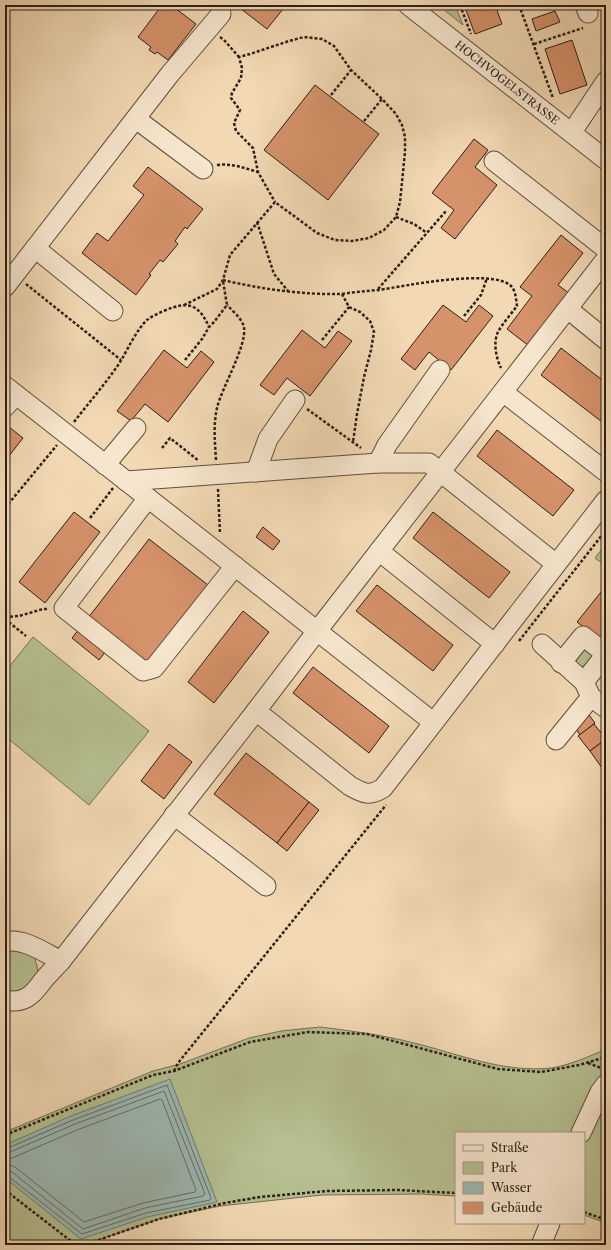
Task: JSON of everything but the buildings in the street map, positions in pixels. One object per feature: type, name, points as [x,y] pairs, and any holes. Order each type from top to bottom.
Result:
[{"type":"street","name":"HOCHVOGELSTRASSE","points":[[408,5],[606,160]]},
{"type":"street","points":[[8,275],[35,248],[170,74],[209,30],[221,14]]},
{"type":"street","points":[[572,132],[606,81]]},
{"type":"street","points":[[136,119],[203,169]]},
{"type":"street","points":[[494,161],[606,250]]},
{"type":"street","points":[[35,248],[113,311]]},
{"type":"street","points":[[5,1000],[18,1001],[26,999],[32,995],[61,961],[606,259]]},
{"type":"street","points":[[568,309],[606,340]]},
{"type":"street","points":[[378,463],[387,445],[440,370]]},
{"type":"street","points":[[508,386],[606,472]]},
{"type":"street","points":[[9,396],[66,434],[433,722]]},
{"type":"street","points":[[256,472],[268,439],[295,400]]},
{"type":"street","points":[[105,465],[136,428]]},
{"type":"street","points":[[124,479],[256,472],[378,463],[429,463],[556,564]]},
{"type":"street","points":[[148,498],[64,608],[143,671],[154,668],[235,566]]},
{"type":"street","points":[[256,711],[350,786],[365,794],[375,793],[383,788],[606,500]]},
{"type":"street","points":[[379,551],[495,644]]},
{"type":"street","points":[[556,740],[587,690],[606,654],[583,636],[562,663]]},
{"type":"street","points":[[536,640],[562,663],[606,708]]},
{"type":"street","points":[[174,816],[266,886]]},
{"type":"street","points":[[5,942],[25,942],[61,961]]},
{"type":"street","points":[[581,1132],[600,1092],[606,1084]]},
{"type":"street","points":[[541,1245],[550,1224]]},
{"type":"path","points":[[460,5],[471,35]]},
{"type":"path","points":[[519,5],[554,100]]},
{"type":"path","points":[[534,44],[591,25],[586,9]]},
{"type":"path","points":[[209,30],[224,40],[239,57],[242,68],[242,78],[232,93],[232,98],[240,110],[234,122],[236,131],[253,148],[258,172],[275,202],[317,233],[336,240],[352,241],[369,238],[384,230],[396,217],[400,202],[404,166],[405,138],[402,125],[396,114],[351,70],[334,46],[322,39],[304,37],[239,57]]},
{"type":"path","points":[[331,95],[351,70]]},
{"type":"path","points":[[364,121],[382,99]]},
{"type":"path","points":[[203,169],[209,166],[226,164],[240,166],[258,172]]},
{"type":"path","points":[[5,508],[66,434],[121,360],[146,320],[164,311],[184,305],[217,289],[223,280],[230,255],[275,202]]},
{"type":"path","points":[[378,290],[446,211]]},
{"type":"path","points":[[396,217],[414,224],[428,233]]},
{"type":"path","points":[[257,222],[274,274],[288,291]]},
{"type":"path","points":[[8,275],[29,288],[121,360]]},
{"type":"path","points":[[223,280],[249,286],[327,294],[378,290],[437,281],[487,278],[502,280],[512,286],[517,306],[498,332],[495,348],[498,362],[508,386]]},
{"type":"path","points":[[464,316],[481,295],[487,278]]},
{"type":"path","points":[[217,552],[221,543],[214,428],[217,407],[243,343],[244,326],[236,314],[227,305],[223,280]]},
{"type":"path","points":[[342,294],[349,307],[360,312],[370,321],[374,332],[364,377],[353,442]]},
{"type":"path","points":[[184,305],[196,308],[204,316],[209,327]]},
{"type":"path","points":[[185,360],[227,305]]},
{"type":"path","points":[[322,340],[349,307]]},
{"type":"path","points":[[295,400],[353,442],[378,463]]},
{"type":"path","points":[[162,448],[170,438],[217,474]]},
{"type":"path","points":[[90,518],[124,479]]},
{"type":"path","points":[[5,618],[19,616],[42,609],[64,608]]},
{"type":"path","points":[[5,618],[26,636]]},
{"type":"path","points":[[527,631],[536,640]]},
{"type":"path","points":[[5,1135],[153,1075],[174,1071],[250,1042],[308,1032],[367,1034],[498,1069],[541,1072],[587,1063],[606,1057]]},
{"type":"path","points":[[587,1063],[606,1070]]},
{"type":"path","points":[[5,1190],[76,1245]]},
{"type":"path","points":[[84,1245],[159,1219],[225,1203],[260,1198],[327,1191],[398,1190],[455,1193]]},
{"type":"path","points":[[585,1212],[606,1220]]},
{"type":"green space","points":[[438,5],[455,5],[463,25]]},
{"type":"green space","points":[[606,544],[606,566],[595,558]]},
{"type":"green space","points":[[33,637],[149,731],[89,805],[5,736],[5,672]]},
{"type":"green space","points":[[586,648],[593,655],[581,668],[575,662]]},
{"type":"green space","points":[[5,948],[31,954],[35,959],[38,973],[28,991],[5,994]]},
{"type":"green space","points":[[320,1027],[356,1032],[414,1043],[481,1062],[516,1068],[533,1069],[558,1067],[606,1049],[606,1223],[585,1215],[585,1132],[455,1132],[455,1196],[421,1194],[322,1195],[220,1206],[159,1219],[84,1245],[5,1245],[5,1132],[153,1071],[180,1064],[249,1038],[281,1031]]},
{"type":"water","points":[[170,1079],[217,1202],[147,1217],[81,1239],[5,1178],[5,1145],[71,1116]]}]
